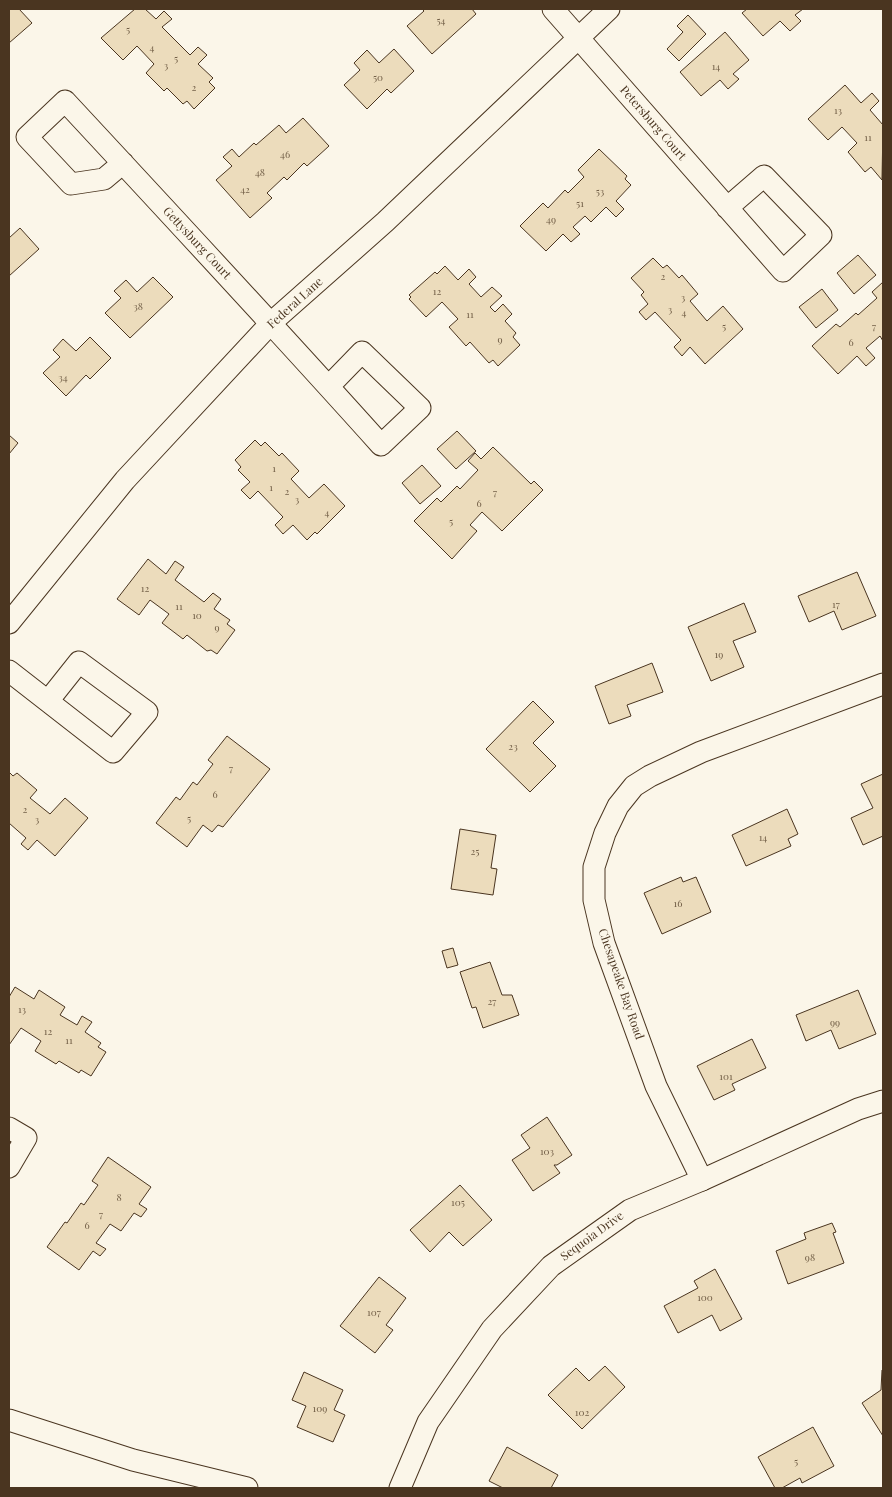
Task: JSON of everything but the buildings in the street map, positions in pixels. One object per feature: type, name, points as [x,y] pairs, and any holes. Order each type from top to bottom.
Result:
[{"type":"street","name":"Petersburg Court","points":[[553,9],[727,208]]},
{"type":"street","name":"Federal Lane","points":[[9,623],[125,480],[272,322],[386,222],[609,9]]},
{"type":"street","name":"Gettysburg Court","points":[[123,163],[272,322],[329,386]]},
{"type":"street","points":[[9,671],[113,752],[147,712],[79,662],[48,701]]},
{"type":"street","name":"Chesapeake Bay Road","points":[[702,1180],[656,1086],[604,943],[594,900],[594,866],[605,834],[618,806],[634,786],[650,776],[701,752],[883,684]]},
{"type":"street","name":"Sequoia Drive","points":[[400,1488],[428,1422],[492,1329],[551,1266],[630,1210],[702,1180],[770,1148],[883,1101]]},
{"type":"street","points":[[9,1128],[26,1138],[9,1167]]},
{"type":"street","points":[[9,1420],[134,1460],[247,1488]]}]
